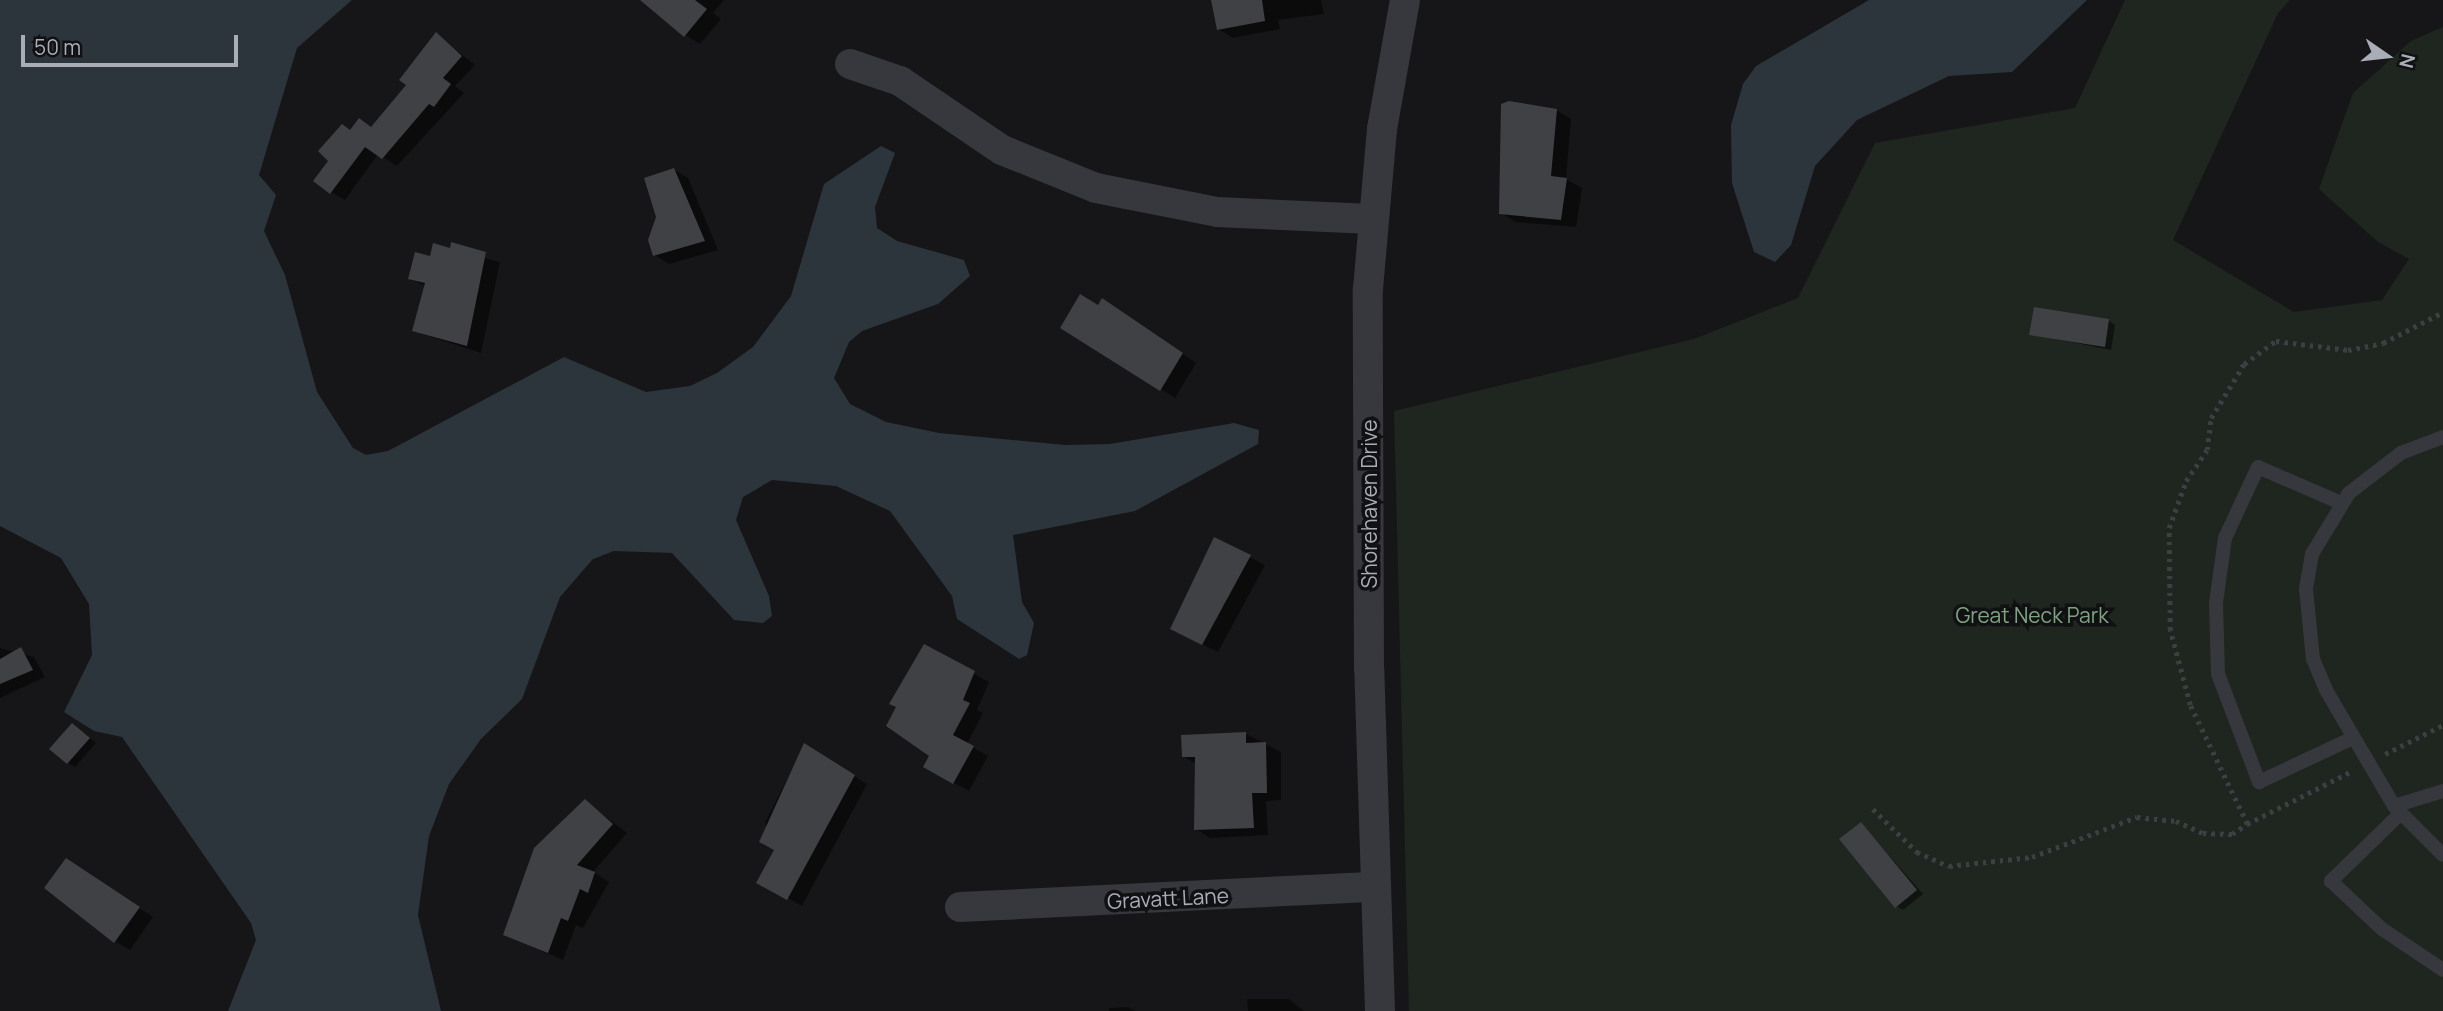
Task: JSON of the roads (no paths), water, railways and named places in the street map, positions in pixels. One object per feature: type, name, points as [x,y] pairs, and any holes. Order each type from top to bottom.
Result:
[{"type":"street","name":"Shorehaven Drive","points":[[1380,1011],[1369,667],[1372,219],[1405,0]]},
{"type":"street","points":[[850,65],[901,81],[1002,150],[1096,188],[1217,212],[1372,219]]},
{"type":"street","name":"Gravatt Lane","points":[[960,906],[1376,887]]},
{"type":"lane","points":[[2443,437],[2401,453],[2341,503],[2312,554],[2306,625],[2313,659],[2367,764],[2397,809],[2443,855]]},
{"type":"lane","points":[[2341,503],[2259,467],[2225,538],[2216,603],[2218,674],[2259,782],[2353,738]]},
{"type":"lane","points":[[2443,791],[2397,809],[2331,881],[2382,929],[2443,970]]},
{"type":"park label","name":"Great Neck Park","points":[[2032,615]]}]
